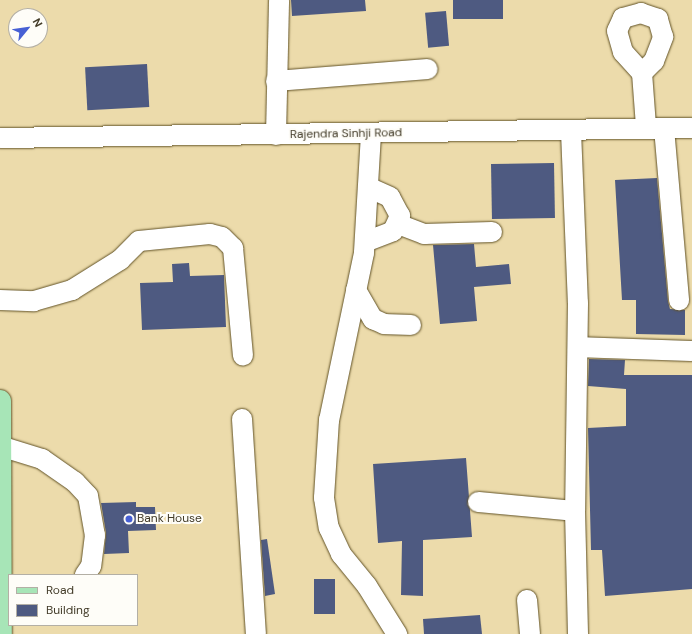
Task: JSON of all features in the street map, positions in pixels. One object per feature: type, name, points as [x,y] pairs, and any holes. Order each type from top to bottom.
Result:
[{"type":"main road","points":[[0,401],[6,630]]},
{"type":"street","points":[[276,135],[278,0]]},
{"type":"street","points":[[276,81],[428,69]]},
{"type":"street","points":[[642,73],[655,127],[679,300]]},
{"type":"street","name":"Rajendra Sinhji Road","points":[[0,138],[571,131],[655,127],[692,128]]},
{"type":"street","points":[[571,131],[578,347],[575,512],[578,634]]},
{"type":"street","points":[[372,134],[365,242],[329,420],[324,498],[329,528],[341,554],[367,586],[397,634]]},
{"type":"street","points":[[368,188],[382,192],[396,204],[398,224]]},
{"type":"street","points":[[398,224],[424,234],[492,232]]},
{"type":"street","points":[[365,242],[387,235],[398,224]]},
{"type":"street","points":[[0,300],[34,301],[72,290],[120,260],[139,241],[210,234],[222,237],[233,248],[243,356]]},
{"type":"street","points":[[356,290],[373,319],[384,324],[411,325]]},
{"type":"street","points":[[578,347],[692,351]]},
{"type":"street","points":[[242,419],[256,634]]},
{"type":"street","points":[[0,446],[42,459],[75,482],[88,496],[95,535],[90,566],[86,574]]},
{"type":"street","points":[[478,502],[575,512]]},
{"type":"street","points":[[527,600],[530,634]]},
{"type":"building","points":[[291,0],[365,0],[366,11],[292,16]]},
{"type":"building","points":[[453,0],[503,0],[503,19],[453,19]]},
{"type":"building","points":[[446,11],[449,46],[428,48],[425,13]]},
{"type":"building","points":[[147,64],[149,107],[87,110],[85,67]]},
{"type":"building","points":[[554,163],[555,218],[492,219],[491,164]]},
{"type":"building","points":[[657,178],[668,301],[670,309],[685,310],[685,335],[636,334],[636,300],[622,300],[615,180]]},
{"type":"building","points":[[474,244],[476,267],[509,264],[511,284],[474,287],[477,321],[440,324],[433,245]]},
{"type":"building","points":[[189,263],[190,276],[224,275],[226,327],[142,330],[140,283],[173,282],[172,264]]},
{"type":"building","points":[[589,359],[625,360],[624,375],[692,375],[692,589],[605,596],[602,550],[591,550],[588,428],[626,426],[626,389],[588,386]]},
{"type":"building","points":[[466,458],[472,537],[423,540],[423,596],[401,595],[402,541],[378,543],[373,464]]},
{"type":"building","name":"Bank House","points":[[136,502],[136,507],[155,507],[156,530],[128,531],[129,553],[104,554],[106,533],[101,503]]},
{"type":"building","points":[[267,539],[275,594],[265,596],[261,540]]},
{"type":"building","points":[[314,579],[335,579],[335,614],[314,614]]},
{"type":"building","points":[[480,615],[482,634],[424,634],[423,619]]},
{"type":"place","name":"Bank House","points":[[129,519]]}]
